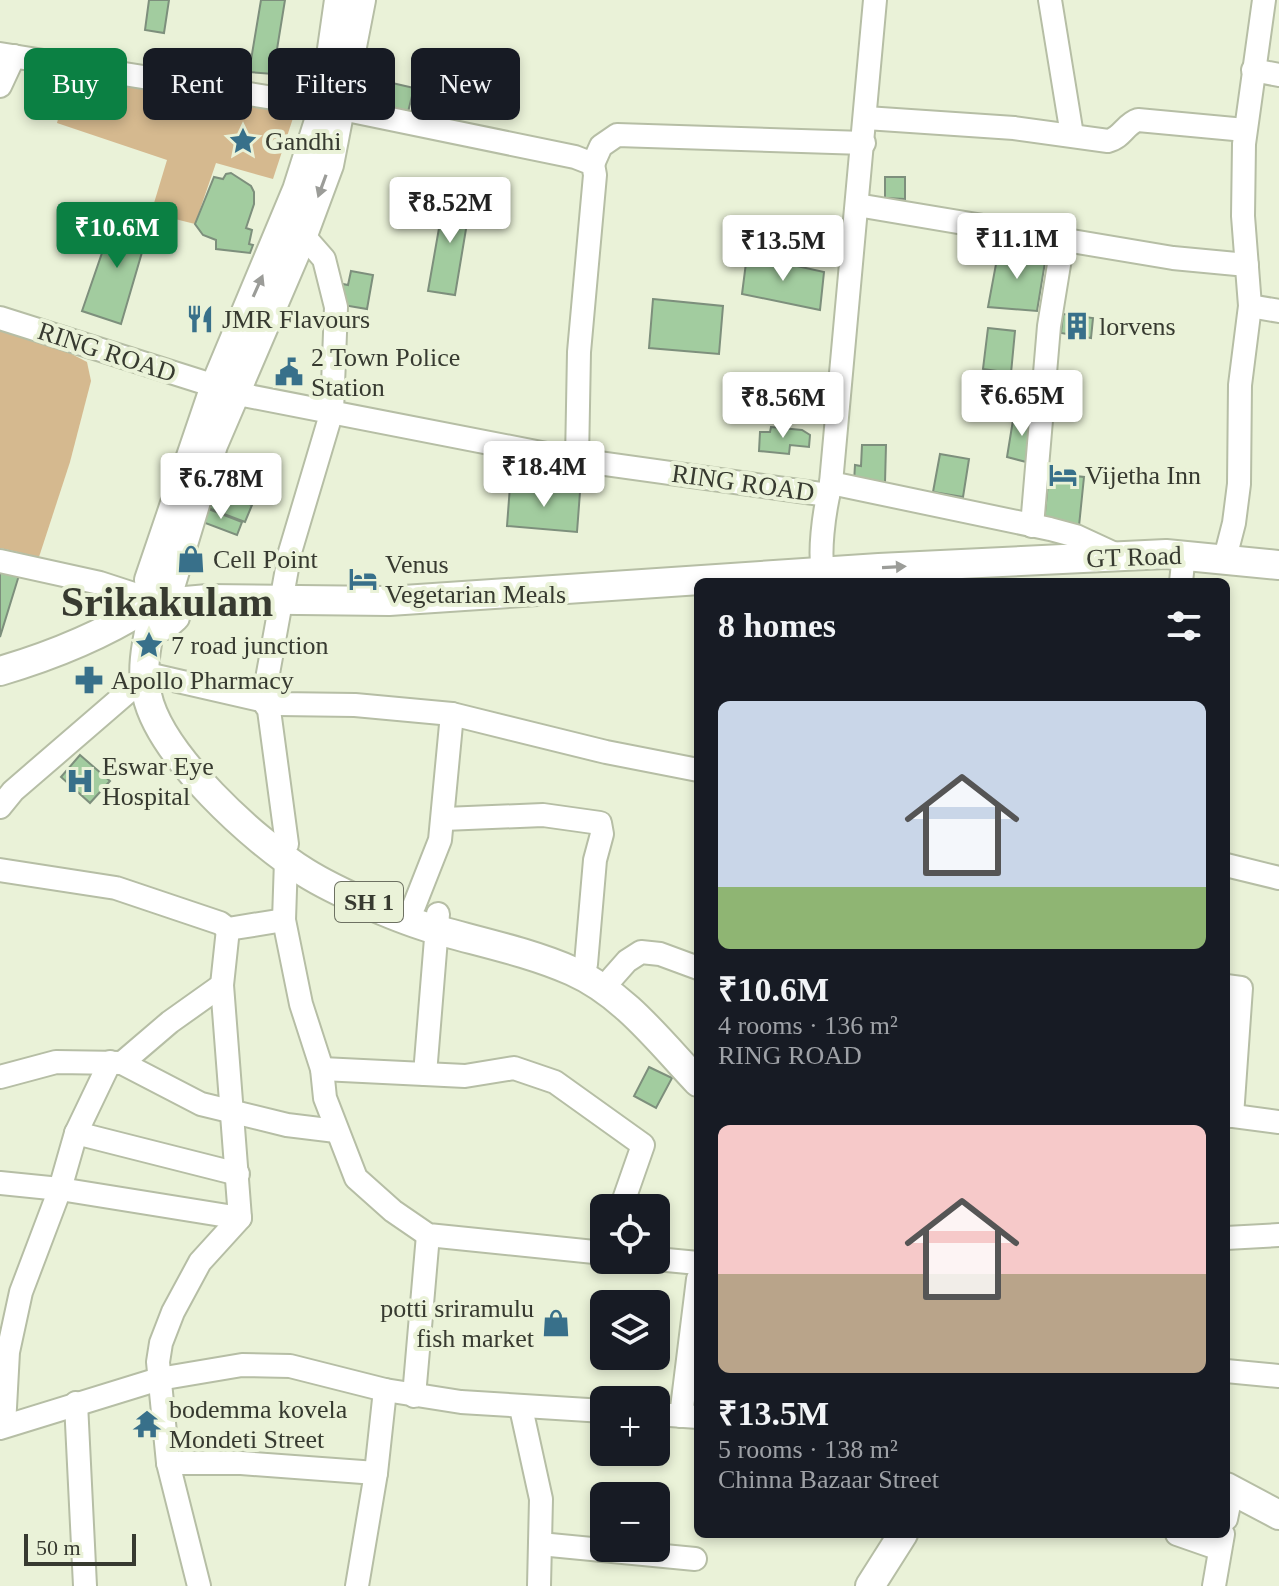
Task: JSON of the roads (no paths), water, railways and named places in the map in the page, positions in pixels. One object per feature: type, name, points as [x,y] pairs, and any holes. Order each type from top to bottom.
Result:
[{"type":"main road","name":"SH 1","points":[[336,48],[339,0]]},
{"type":"main road","name":"SH 1","points":[[348,48],[361,0]]},
{"type":"main road","name":"SH 1","points":[[328,120],[276,245],[224,390],[149,580],[158,610],[150,677],[154,715],[185,764],[259,838],[286,852],[327,884],[586,964],[612,978],[634,996],[694,1060]]},
{"type":"main road","name":"SH 1","points":[[224,390],[303,235],[329,165],[332,120]]},
{"type":"main road","name":"GT Road","points":[[824,578],[1117,555],[1183,569],[1225,558],[1279,565]]},
{"type":"main road","points":[[1007,578],[1183,569],[1279,582]]},
{"type":"main road","name":"GT Road","points":[[281,609],[694,585]]},
{"type":"main road","points":[[0,671],[59,654],[158,610],[281,609],[390,617],[694,596]]},
{"type":"main road","name":"SH 1","points":[[429,917],[556,965],[592,982],[616,997],[694,1078]]},
{"type":"main road","points":[[1230,1489],[1279,1515]]},
{"type":"main road","points":[[878,1585],[901,1538]]},
{"type":"street","points":[[824,578],[875,0]]},
{"type":"street","points":[[1050,0],[1072,135]]},
{"type":"street","points":[[1225,558],[1239,484],[1240,385],[1250,306],[1243,216],[1245,130],[1265,0],[1248,0]]},
{"type":"street","points":[[0,86],[7,55],[268,97]]},
{"type":"street","points":[[1253,70],[1279,75]]},
{"type":"street","points":[[866,118],[1117,139],[1131,122],[1138,120],[1245,130]]},
{"type":"street","points":[[395,120],[575,157],[593,164]]},
{"type":"street","points":[[577,460],[579,352],[595,175],[593,164],[601,146],[617,135],[864,143]]},
{"type":"street","points":[[857,205],[1173,258],[1247,265]]},
{"type":"street","points":[[263,701],[290,552],[332,411],[336,307],[324,259],[303,235]]},
{"type":"street","points":[[1032,526],[1049,326],[1063,240]]},
{"type":"street","points":[[1250,306],[1279,311]]},
{"type":"street","name":"RING ROAD","points":[[0,318],[224,390],[577,460],[830,489],[1032,526],[1076,536],[1117,555]]},
{"type":"street","points":[[0,561],[100,583],[158,610]]},
{"type":"street","points":[[0,807],[13,791],[150,677],[256,697],[263,701],[269,710],[286,852],[284,920],[301,1004],[322,1069],[325,1098],[356,1178],[393,1211],[428,1235],[590,1252]]},
{"type":"street","points":[[263,701],[452,714],[606,752],[694,769]]},
{"type":"street","points":[[425,1074],[429,917],[444,819],[452,714]]},
{"type":"street","points":[[444,819],[543,815],[600,823],[602,834],[595,860],[586,964]]},
{"type":"street","points":[[1230,866],[1279,878]]},
{"type":"street","points":[[0,870],[116,888],[220,923],[228,929],[284,920]]},
{"type":"street","points":[[199,1586],[168,1463],[159,1379],[161,1343],[173,1312],[200,1262],[240,1218],[222,985],[228,929]]},
{"type":"street","points":[[612,978],[627,961],[641,952],[660,954],[694,967]]},
{"type":"street","points":[[222,985],[116,1062],[76,1133],[60,1189],[21,1292],[8,1352],[2,1427],[159,1379],[242,1365],[290,1366],[414,1396],[521,1408],[590,1410]]},
{"type":"street","points":[[1230,987],[1241,988],[1230,1105]]},
{"type":"street","points":[[0,1077],[56,1062],[116,1062],[184,1098],[287,1125],[336,1131]]},
{"type":"street","points":[[322,1069],[465,1076],[514,1068],[555,1082],[643,1145],[626,1194]]},
{"type":"street","points":[[1230,1116],[1279,1122]]},
{"type":"street","points":[[76,1133],[238,1174]]},
{"type":"street","points":[[0,1183],[60,1189],[240,1218]]},
{"type":"street","points":[[414,1396],[428,1235]]},
{"type":"street","points":[[1230,1238],[1279,1235]]},
{"type":"street","points":[[670,1260],[694,1263]]},
{"type":"street","points":[[670,1415],[690,1416],[694,1334]]},
{"type":"street","points":[[1230,1371],[1279,1376]]},
{"type":"street","points":[[357,1586],[376,1473],[385,1390]]},
{"type":"street","points":[[76,1403],[85,1586]]},
{"type":"street","points":[[521,1408],[541,1499],[539,1586]]},
{"type":"street","points":[[168,1463],[241,1463],[376,1473]]},
{"type":"street","points":[[1214,1586],[1222,1541]]},
{"type":"street","points":[[540,1544],[695,1559]]},
{"type":"place","name":"Gandhi","points":[[243,141]]},
{"type":"place","name":"JMR Flavours","points":[[200,319]]},
{"type":"place","name":"lorvens","points":[[1077,326]]},
{"type":"place","name":"2 Town Police Station","points":[[289,372]]},
{"type":"place","name":"Vijetha Inn","points":[[1063,475]]},
{"type":"place","name":"Cell Point","points":[[191,559]]},
{"type":"place","name":"Venus Vegetarian Meals","points":[[363,579]]},
{"type":"place","name":"7 road junction","points":[[149,645]]},
{"type":"place","name":"Apollo Pharmacy","points":[[89,680]]},
{"type":"place","name":"Eswar Eye Hospital","points":[[80,781]]},
{"type":"place","name":"potti sriramulu fish market","points":[[556,1323]]},
{"type":"place","name":"bodemma kovela Mondeti Street","points":[[147,1424]]},
{"type":"district","name":"Srikakulam","points":[[167,602]]}]
